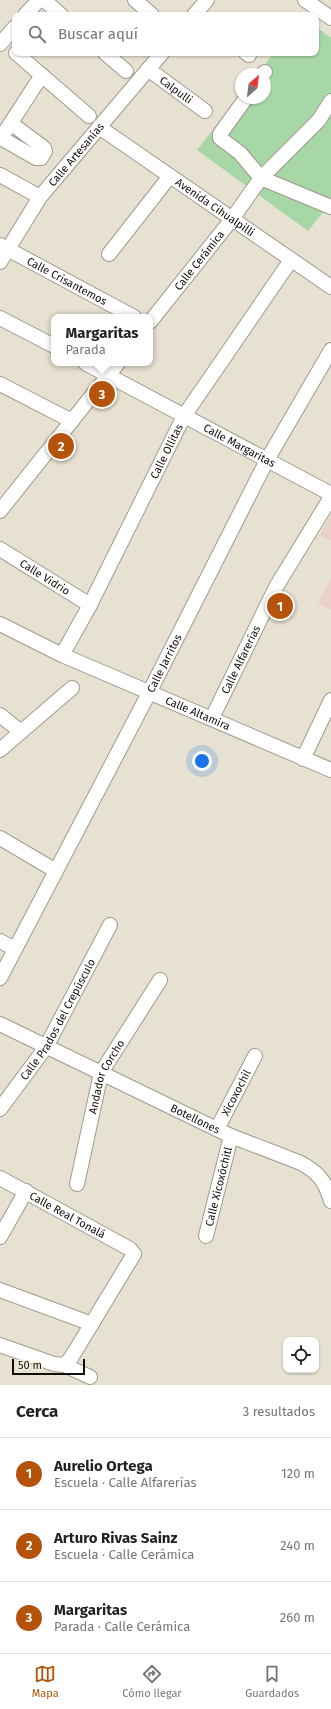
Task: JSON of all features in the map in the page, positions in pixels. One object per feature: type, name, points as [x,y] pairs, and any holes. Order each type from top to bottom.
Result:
[{"type":"street","points":[[28,12],[39,0]]},
{"type":"street","points":[[44,0],[58,12]]},
{"type":"street","points":[[135,0],[149,12]]},
{"type":"street","points":[[197,12],[207,0]]},
{"type":"street","points":[[305,0],[331,18]]},
{"type":"street","points":[[12,30],[1,42],[12,51]]},
{"type":"street","points":[[19,56],[89,116]]},
{"type":"street","points":[[108,56],[126,71]]},
{"type":"street","name":"Calle Artesanías","points":[[0,262],[4,247],[40,197],[159,56]]},
{"type":"street","name":"Calpulli","points":[[148,69],[205,111]]},
{"type":"street","points":[[12,124],[41,144],[45,151],[41,158],[36,158],[1,138],[12,124],[42,75]]},
{"type":"street","name":"Calle Cerámica","points":[[153,318],[232,219],[261,178],[319,120],[331,101]]},
{"type":"street","points":[[242,104],[220,134],[220,138],[240,153],[261,178],[331,207]]},
{"type":"street","name":"Avenida Cihualpilli","points":[[99,127],[331,287]]},
{"type":"street","points":[[0,175],[40,197]]},
{"type":"street","points":[[109,254],[170,176]]},
{"type":"street","name":"Calle Crisantemos","points":[[4,247],[128,314]]},
{"type":"street","name":"Calle Ollitas","points":[[62,655],[90,605],[184,416],[291,260]]},
{"type":"street","points":[[0,318],[51,344]]},
{"type":"street","name":"Calle Jarritos","points":[[0,978],[149,693],[267,460],[331,350]]},
{"type":"street","name":"Calle Margaritas","points":[[91,366],[267,460],[331,496]]},
{"type":"street","points":[[0,511],[116,366]]},
{"type":"street","points":[[0,384],[72,421]]},
{"type":"street","name":"Calle Alfarerías","points":[[212,718],[276,587],[331,496]]},
{"type":"street","name":"Calle Vidrio","points":[[0,549],[90,605]]},
{"type":"street","name":"Calle Altamira","points":[[0,624],[62,655],[331,770]]},
{"type":"street","points":[[0,750],[72,688]]},
{"type":"street","points":[[303,759],[331,700]]},
{"type":"street","points":[[0,715],[20,732]]},
{"type":"street","points":[[0,838],[56,871]]},
{"type":"street","name":"Calle Prados del Crepúsculo","points":[[0,1109],[46,1048],[110,925]]},
{"type":"street","points":[[0,941],[15,949]]},
{"type":"street","name":"Andador Corcho","points":[[77,1184],[101,1072],[160,980]]},
{"type":"street","name":"Botellones","points":[[0,1024],[46,1048],[101,1072],[231,1136],[311,1168],[323,1180],[331,1201]]},
{"type":"street","name":"Xicoxochil","points":[[217,1129],[255,1056]]},
{"type":"street","name":"Calle Xicoxóchitl","points":[[206,1236],[231,1136]]},
{"type":"street","name":"Calle Real Tonalá","points":[[0,1178],[130,1249],[134,1254],[92,1324]]},
{"type":"street","points":[[0,1237],[26,1191]]},
{"type":"street","points":[[0,1290],[92,1324],[71,1358],[64,1365]]},
{"type":"street","points":[[0,1345],[54,1364],[64,1365],[90,1377]]},
{"type":"shaded area","points":[[331,515],[331,540],[320,535]]},
{"type":"shaded area","points":[[331,578],[331,609],[318,604]]},
{"type":"green space","points":[[319,29],[331,38],[331,202],[308,231],[197,150],[235,102],[235,104],[271,104],[271,68],[262,68],[272,56],[319,56]]},
{"type":"place","name":"Margaritas","points":[[102,394]]},
{"type":"place","name":"Arturo Rivas Sainz","points":[[61,446]]},
{"type":"place","name":"Aurelio Ortega","points":[[280,606]]}]
